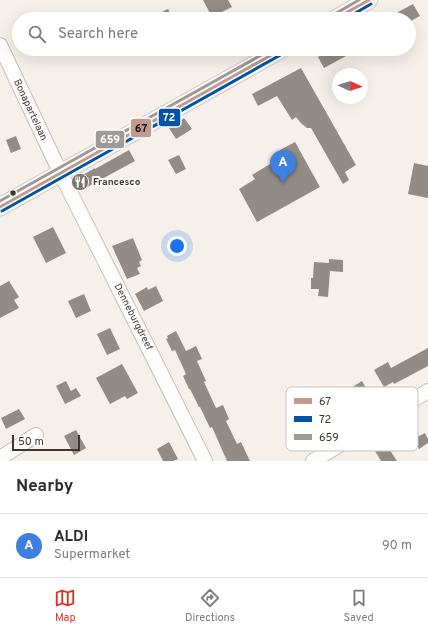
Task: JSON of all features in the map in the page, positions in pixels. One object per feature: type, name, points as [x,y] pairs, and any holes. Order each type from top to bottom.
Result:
[{"type":"main road","points":[[348,12],[369,0]]},
{"type":"main road","points":[[0,207],[270,56]]},
{"type":"street","name":"Bonapartelaan","points":[[0,46],[60,174]]},
{"type":"street","name":"Denneburgdreef","points":[[60,174],[205,461]]},
{"type":"street","points":[[418,397],[428,391]]},
{"type":"street","points":[[0,458],[36,435]]},
{"type":"street","points":[[314,461],[330,451]]},
{"type":"building","points":[[203,0],[228,0],[232,7],[222,12],[209,12]]},
{"type":"building","points":[[413,4],[420,16],[416,18],[416,12],[398,12]]},
{"type":"building","points":[[168,9],[170,12],[162,12]]},
{"type":"building","points":[[320,56],[346,56],[324,68],[318,57]]},
{"type":"building","points":[[301,68],[356,165],[345,172],[349,180],[343,184],[311,128],[307,128],[296,117],[292,120],[277,96],[258,106],[252,94]]},
{"type":"building","points":[[184,118],[192,129],[176,139],[169,128]]},
{"type":"building","points":[[16,136],[21,149],[11,153],[6,140]]},
{"type":"building","points":[[295,142],[320,187],[257,222],[239,189],[255,179],[252,175],[283,156],[280,150]]},
{"type":"building","points":[[129,150],[135,161],[80,191],[74,180]]},
{"type":"building","points":[[179,155],[186,169],[176,174],[168,160]]},
{"type":"building","points":[[414,163],[428,166],[428,198],[408,194]]},
{"type":"building","points":[[53,227],[66,253],[46,263],[33,237]]},
{"type":"building","points":[[133,238],[142,260],[139,262],[141,266],[137,268],[140,274],[127,279],[112,246]]},
{"type":"building","points":[[329,259],[343,260],[343,272],[330,271],[328,297],[318,296],[319,289],[311,289],[311,278],[313,278],[314,262],[329,263]]},
{"type":"building","points":[[9,281],[19,297],[14,300],[19,308],[0,318],[0,286]]},
{"type":"building","points":[[156,286],[163,301],[144,311],[135,294],[147,287],[148,290]]},
{"type":"building","points":[[84,294],[91,311],[76,318],[68,301]]},
{"type":"building","points":[[110,328],[120,349],[107,355],[97,334]]},
{"type":"building","points":[[176,331],[186,351],[196,346],[202,359],[197,361],[206,381],[204,382],[216,408],[223,405],[229,419],[226,421],[237,444],[241,442],[250,461],[227,461],[212,427],[210,428],[189,389],[183,376],[186,374],[175,350],[172,351],[166,339],[168,338],[167,336]]},
{"type":"building","points":[[428,348],[428,366],[394,384],[393,382],[384,387],[374,370],[388,362],[391,368]]},
{"type":"building","points":[[122,364],[138,393],[127,399],[125,396],[110,404],[96,378]]},
{"type":"building","points":[[66,381],[71,391],[76,388],[81,396],[65,404],[56,386]]},
{"type":"building","points":[[362,381],[365,387],[352,387]]},
{"type":"building","points":[[19,409],[25,419],[6,429],[1,418]]},
{"type":"building","points":[[76,430],[86,448],[74,455],[64,436]]},
{"type":"building","points":[[425,433],[428,443],[419,449],[418,434],[419,436]]},
{"type":"building","points":[[169,442],[178,459],[173,461],[163,461],[157,449]]},
{"type":"building","points":[[375,451],[391,451],[397,461],[381,461]]},
{"type":"transit line","name":"659","points":[[338,12],[359,0]]},
{"type":"transit line","name":"67","points":[[348,12],[369,0]]},
{"type":"transit line","name":"72","points":[[357,12],[371,4]]},
{"type":"transit line","name":"659","points":[[0,201],[259,56]]},
{"type":"transit line","name":"67","points":[[0,207],[270,56]]},
{"type":"transit line","name":"72","points":[[2,211],[279,56]]},
{"type":"place","name":"Francesco","points":[[80,182]]},
{"type":"place","name":"ALDI","points":[[283,183]]}]
